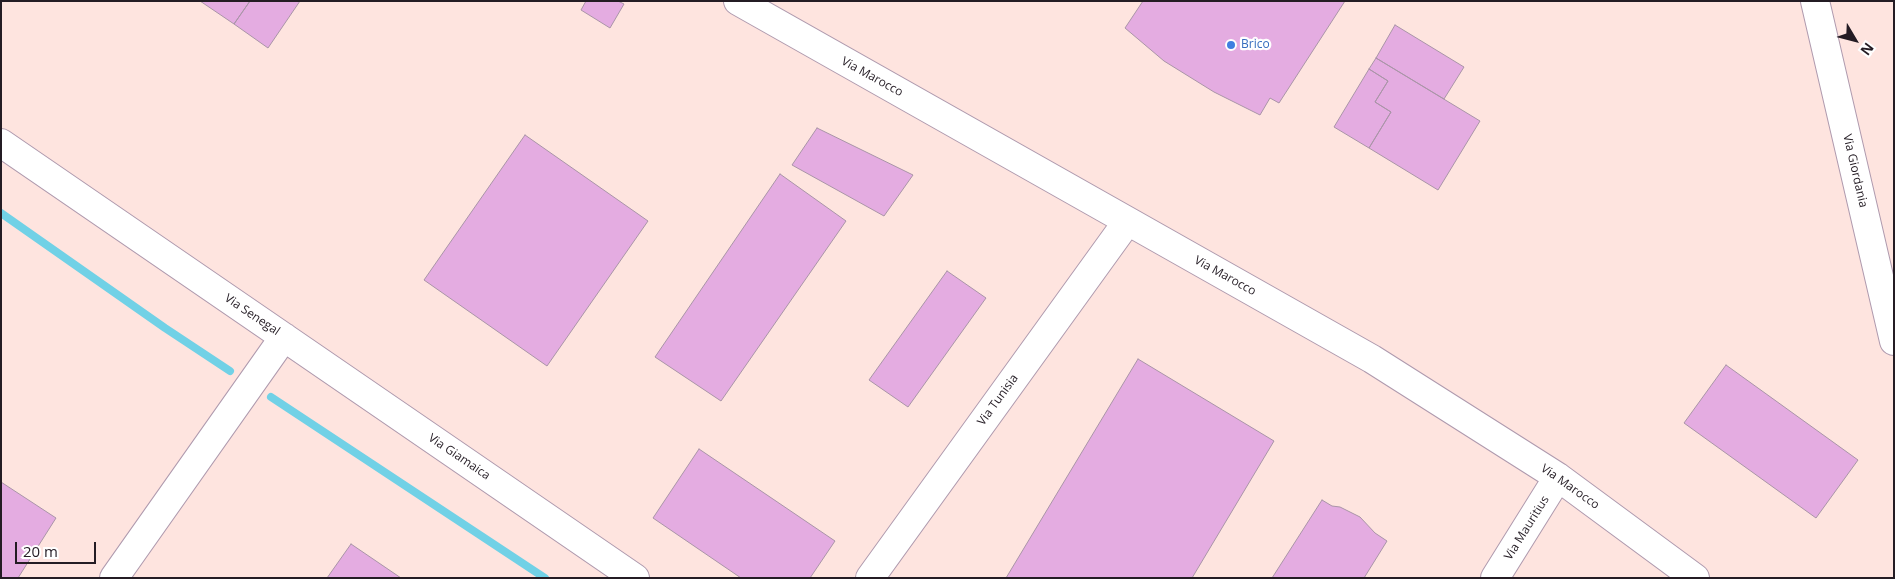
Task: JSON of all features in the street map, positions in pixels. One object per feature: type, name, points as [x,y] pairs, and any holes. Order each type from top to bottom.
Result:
[{"type":"street","name":"Via Marocco","points":[[738,1],[1372,359],[1558,477],[1695,578]]},
{"type":"street","name":"Via Giordania","points":[[1815,1],[1894,341]]},
{"type":"street","name":"Via Senegal","points":[[1,143],[284,337],[114,578]]},
{"type":"street","name":"Via Tunisia","points":[[870,578],[1127,222]]},
{"type":"street","name":"Via Giamaica","points":[[284,337],[634,578]]},
{"type":"street","name":"Via Mauritius","points":[[1495,578],[1558,477]]},
{"type":"shaded area","points":[[1,1],[1894,1],[1894,578],[1,578]]},
{"type":"building","points":[[200,1],[250,1],[234,24]]},
{"type":"building","points":[[250,1],[300,1],[268,48],[234,24]]},
{"type":"building","points":[[586,1],[618,1],[624,4],[610,28],[581,10]]},
{"type":"building","name":"Brico","points":[[1143,1],[1345,1],[1279,103],[1270,98],[1260,115],[1214,92],[1164,61],[1125,28]]},
{"type":"building","points":[[1395,25],[1464,67],[1444,99],[1376,58]]},
{"type":"building","points":[[1376,58],[1480,121],[1438,190],[1369,148],[1391,112],[1375,102],[1388,81],[1369,69]]},
{"type":"building","points":[[1369,69],[1388,81],[1375,102],[1391,112],[1369,148],[1334,127]]},
{"type":"building","points":[[817,128],[913,175],[884,216],[792,165]]},
{"type":"building","points":[[525,135],[648,221],[547,366],[424,280]]},
{"type":"building","points":[[780,174],[846,221],[721,401],[655,357]]},
{"type":"building","points":[[947,271],[986,298],[908,407],[869,380]]},
{"type":"building","points":[[1138,359],[1274,441],[1192,578],[1006,578]]},
{"type":"building","points":[[1726,365],[1858,460],[1816,518],[1684,423]]},
{"type":"building","points":[[699,449],[835,541],[810,578],[741,578],[653,518]]},
{"type":"building","points":[[1,482],[56,518],[18,578],[1,578]]},
{"type":"building","points":[[1322,500],[1360,517],[1375,533],[1387,541],[1364,578],[1272,578]]},
{"type":"building","points":[[351,544],[401,578],[327,578]]},
{"type":"waterway","points":[[1,213],[165,328],[230,371]]},
{"type":"waterway","points":[[271,397],[545,578]]},
{"type":"place","name":"Brico","points":[[1231,45]]}]
